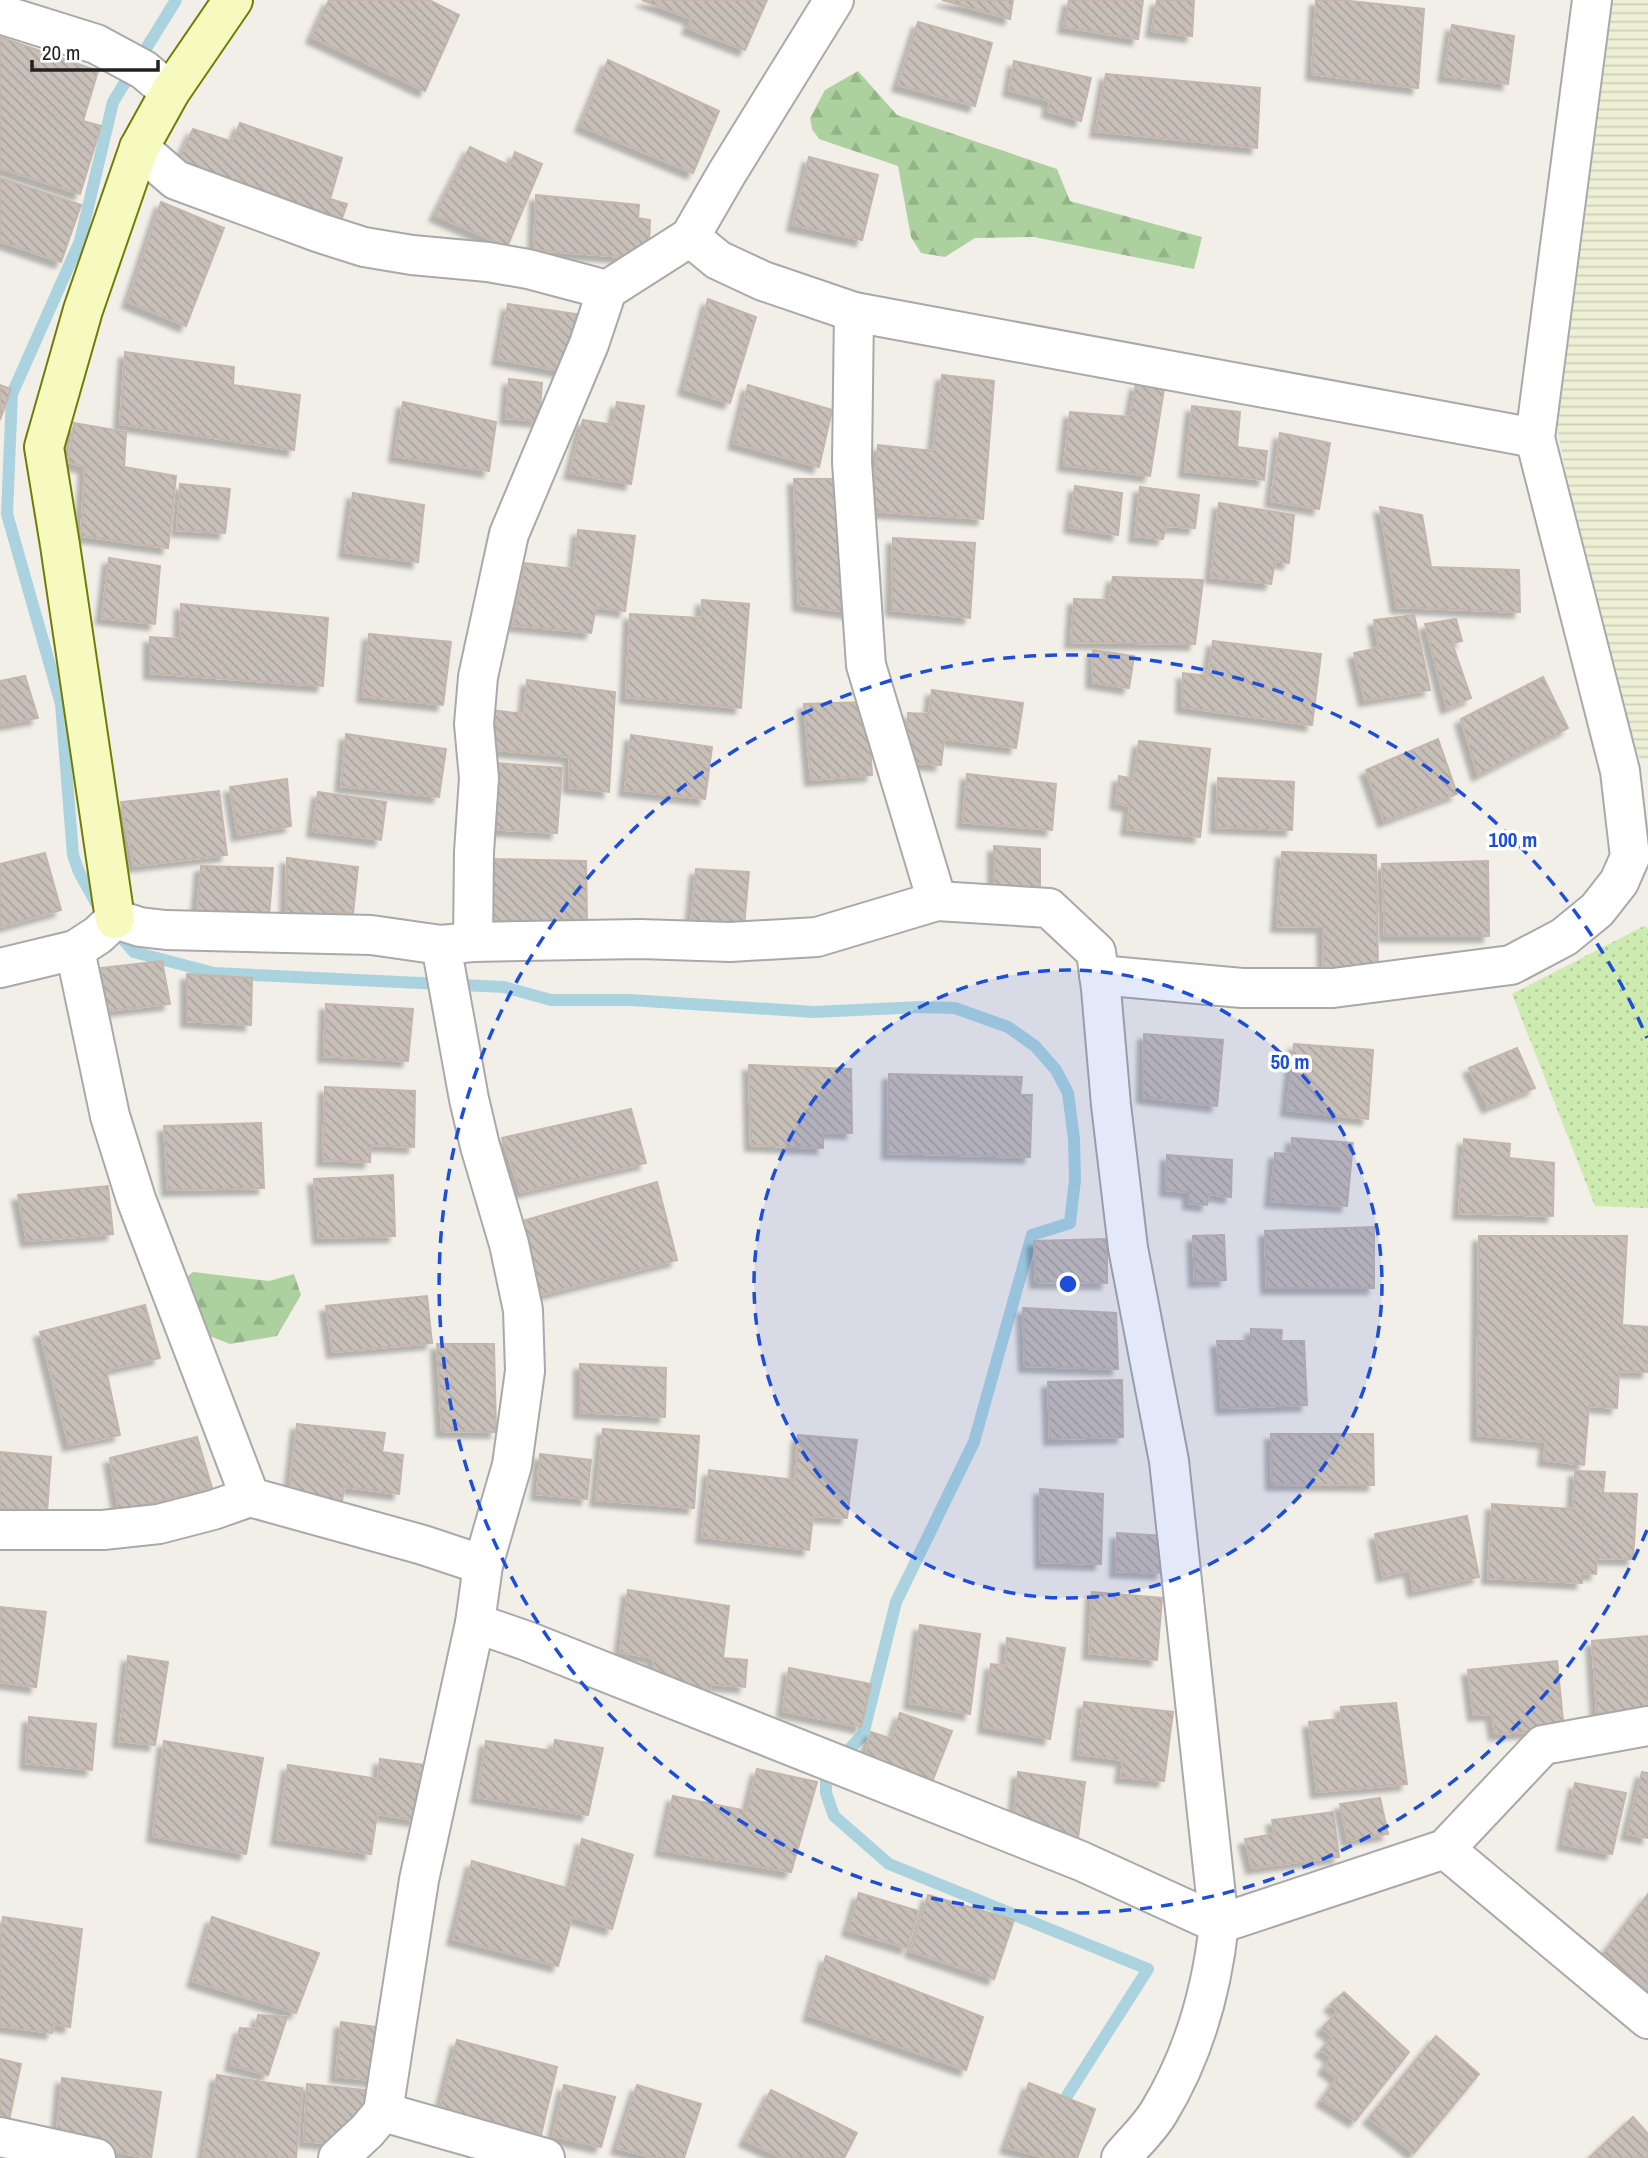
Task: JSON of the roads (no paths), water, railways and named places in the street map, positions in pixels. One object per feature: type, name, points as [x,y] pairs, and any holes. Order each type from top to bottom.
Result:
[{"type":"street","points":[[233,0],[157,81],[139,148],[83,310],[44,447],[60,545],[101,931],[110,1116],[132,1187],[250,1497]]},
{"type":"street","points":[[338,2158],[383,2112],[419,1880],[475,1623],[483,1565],[512,1465],[525,1371],[524,1316],[509,1244],[469,1099],[457,944],[474,852],[479,778],[474,724],[478,677],[509,534],[589,344],[607,290],[690,237],[834,0]]},
{"type":"street","points":[[1099,975],[1242,988],[1333,988],[1511,965],[1564,937],[1597,910],[1619,882],[1630,857],[1634,770],[1535,438],[1592,0]]},
{"type":"street","points":[[0,14],[96,44],[157,81]]},
{"type":"street","points":[[139,148],[176,180],[353,244],[412,255],[515,266],[607,290]]},
{"type":"street","points":[[690,237],[718,260],[763,281],[855,312],[1535,438]]},
{"type":"street","points":[[855,312],[852,463],[866,665],[937,901]]},
{"type":"street","points":[[0,968],[101,931],[140,927],[371,935],[457,944],[640,939],[730,942],[817,937],[937,901],[1049,908],[1096,952],[1128,1248],[1169,1461],[1219,1924],[1216,1953],[1194,2042],[1158,2114],[1121,2158]]},
{"type":"street","points":[[0,1530],[103,1530],[159,1524],[250,1497],[423,1545],[483,1565]]},
{"type":"street","points":[[475,1623],[527,1641],[1081,1861],[1219,1924],[1445,1849],[1543,1745],[1648,1726]]},
{"type":"street","points":[[1445,1849],[1648,2019]]},
{"type":"street","points":[[383,2112],[545,2158]]},
{"type":"street","points":[[0,2137],[96,2158]]},
{"type":"waterway","points":[[100,910],[79,872],[73,855],[61,704],[7,514],[12,394],[80,241],[113,102],[176,0]]},
{"type":"waterway","points":[[115,930],[134,952],[214,973],[504,987],[551,1000],[630,1000],[814,1012],[955,1008],[1008,1027],[1035,1046],[1056,1070],[1068,1093],[1074,1139],[1075,1180],[1070,1223],[1032,1235],[974,1442],[896,1602],[863,1735],[826,1773],[826,1793],[834,1816],[889,1864],[1148,1969],[1058,2110]]}]
